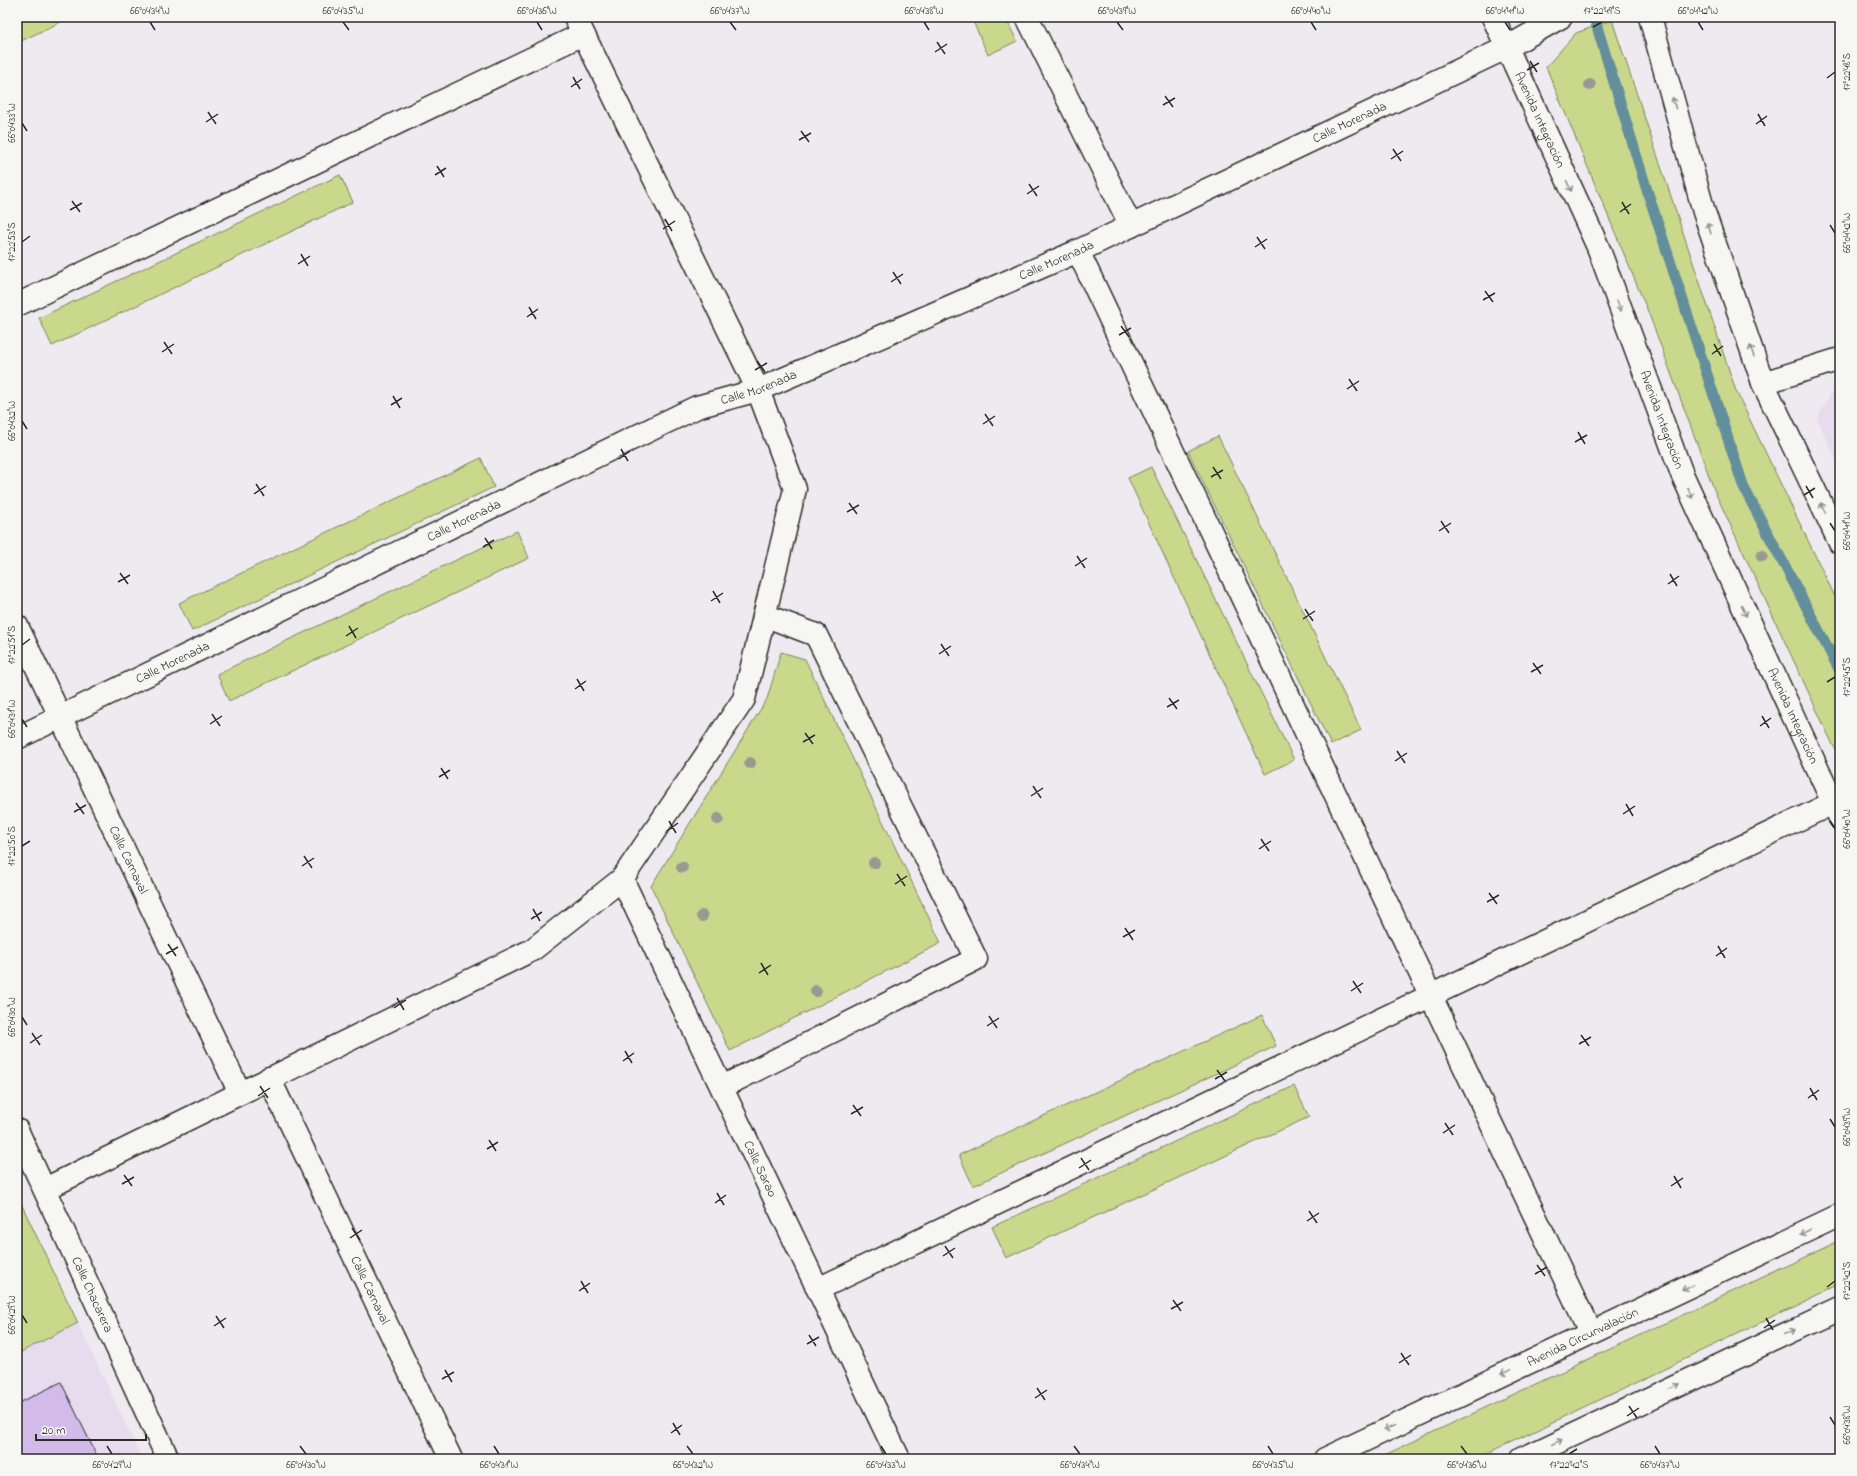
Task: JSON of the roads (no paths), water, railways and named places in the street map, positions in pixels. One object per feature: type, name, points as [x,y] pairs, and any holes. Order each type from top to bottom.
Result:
[{"type":"street","points":[[1027,17],[1131,226]]},
{"type":"street","name":"Avenida Integración","points":[[1493,17],[1598,247],[1682,474],[1837,811]]},
{"type":"street","name":"Calle Morenada","points":[[17,738],[697,407],[758,390],[1078,251],[1506,48],[1561,17]]},
{"type":"street","points":[[1650,17],[1704,212],[1763,383],[1840,543]]},
{"type":"street","points":[[17,306],[579,25],[758,390],[795,489],[744,699],[622,879],[532,950],[45,1189]]},
{"type":"street","points":[[1078,251],[1590,1332]]},
{"type":"street","points":[[1763,383],[1840,359]]},
{"type":"street","points":[[722,1086],[976,958],[816,634],[764,615]]},
{"type":"street","name":"Calle Carnaval","points":[[17,626],[240,1093]]},
{"type":"street","points":[[818,1289],[1431,996],[1837,811]]},
{"type":"street","name":"Calle Sarao","points":[[622,879],[899,1459]]},
{"type":"street","name":"Calle Carnaval","points":[[269,1078],[451,1459]]},
{"type":"street","name":"Calle Chacarera","points":[[17,1130],[168,1459]]},
{"type":"street","name":"Avenida Circunvalación","points":[[1325,1459],[1590,1332],[1840,1215]]},
{"type":"street","points":[[1522,1459],[1840,1309]]},
{"type":"waterway","points":[[1594,17],[1646,187],[1744,488],[1840,671]]}]
